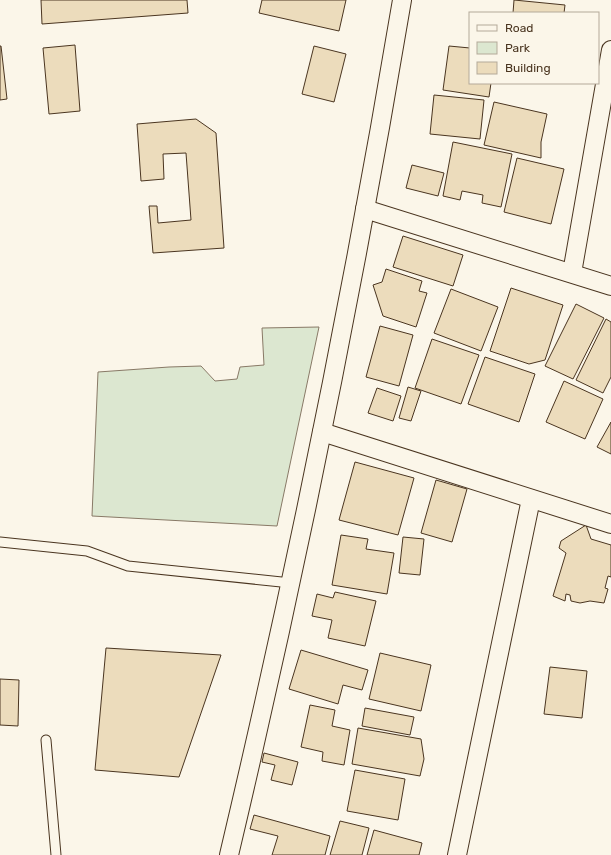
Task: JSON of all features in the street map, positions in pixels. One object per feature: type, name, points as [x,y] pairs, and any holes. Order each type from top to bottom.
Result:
[{"type":"street","points":[[229,855],[291,584],[322,432],[365,209],[402,0]]},
{"type":"street","points":[[572,273],[611,50]]},
{"type":"street","points":[[365,209],[611,286]]},
{"type":"street","points":[[322,432],[531,500],[611,524]]},
{"type":"street","points":[[457,855],[531,500]]},
{"type":"lane","points":[[0,542],[87,551],[128,566],[291,584]]},
{"type":"lane","points":[[46,740],[56,855]]},
{"type":"green space","points":[[319,327],[277,526],[92,516],[98,372],[201,366],[215,381],[237,379],[240,367],[264,365],[262,328]]},
{"type":"building","points":[[41,0],[187,0],[188,13],[42,24]]},
{"type":"building","points":[[262,0],[346,0],[339,31],[259,13]]},
{"type":"building","points":[[514,0],[565,5],[564,12],[513,12]]},
{"type":"building","points":[[75,45],[80,111],[49,114],[43,48]]},
{"type":"building","points":[[0,46],[7,99],[0,100]]},
{"type":"building","points":[[314,46],[346,54],[334,102],[302,94]]},
{"type":"building","points":[[449,46],[469,48],[469,84],[491,84],[489,97],[443,90]]},
{"type":"building","points":[[434,95],[484,100],[480,139],[430,134]]},
{"type":"building","points":[[494,102],[547,114],[541,142],[541,158],[484,145]]},
{"type":"building","points":[[196,119],[216,133],[224,248],[153,253],[149,206],[157,206],[158,223],[191,220],[186,153],[163,154],[164,179],[141,181],[137,124]]},
{"type":"building","points":[[453,142],[512,154],[501,207],[482,203],[483,195],[462,191],[460,200],[443,196]]},
{"type":"building","points":[[517,158],[564,169],[551,224],[504,212]]},
{"type":"building","points":[[412,165],[444,173],[438,196],[406,188]]},
{"type":"building","points":[[403,236],[463,255],[453,286],[393,267]]},
{"type":"building","points":[[386,269],[422,281],[419,291],[427,293],[416,327],[383,316],[373,285],[382,282]]},
{"type":"building","points":[[511,288],[563,305],[545,360],[529,364],[490,351]]},
{"type":"building","points":[[451,289],[498,307],[481,351],[434,333]]},
{"type":"building","points":[[576,304],[604,318],[573,379],[545,366]]},
{"type":"building","points":[[606,319],[611,322],[611,377],[603,393],[576,380]]},
{"type":"building","points":[[380,326],[413,335],[399,386],[366,377]]},
{"type":"building","points":[[432,339],[479,355],[461,404],[415,388]]},
{"type":"building","points":[[485,357],[535,374],[519,422],[468,404]]},
{"type":"building","points":[[564,381],[603,399],[585,439],[546,422]]},
{"type":"building","points":[[408,387],[421,391],[411,421],[399,418]]},
{"type":"building","points":[[377,388],[401,396],[393,421],[368,413]]},
{"type":"building","points":[[611,422],[611,454],[597,447]]},
{"type":"building","points":[[355,462],[414,478],[398,535],[339,520]]},
{"type":"building","points":[[436,480],[467,489],[452,542],[421,533]]},
{"type":"building","points":[[586,525],[591,539],[611,545],[611,577],[608,576],[605,588],[608,589],[604,603],[590,601],[580,603],[571,601],[570,595],[566,594],[565,601],[553,596],[566,553],[559,548],[561,541]]},
{"type":"building","points":[[341,535],[368,539],[366,549],[394,553],[387,594],[332,585]]},
{"type":"building","points":[[403,537],[424,539],[420,575],[399,573]]},
{"type":"building","points":[[335,592],[376,601],[365,646],[328,638],[332,620],[312,616],[317,594],[333,598]]},
{"type":"building","points":[[106,648],[221,655],[179,777],[95,770]]},
{"type":"building","points":[[301,650],[368,670],[362,690],[343,685],[338,704],[289,689]]},
{"type":"building","points":[[380,653],[431,665],[421,711],[369,699]]},
{"type":"building","points":[[550,667],[587,671],[582,718],[544,714]]},
{"type":"building","points":[[0,679],[19,680],[18,726],[0,725]]},
{"type":"building","points":[[310,705],[335,710],[332,726],[350,730],[344,765],[322,761],[323,752],[301,747]]},
{"type":"building","points":[[365,708],[414,717],[410,735],[362,726]]},
{"type":"building","points":[[358,728],[421,739],[424,759],[420,776],[352,764]]},
{"type":"building","points":[[264,753],[298,762],[292,785],[271,780],[275,765],[262,762]]},
{"type":"building","points":[[355,770],[405,779],[398,820],[347,811]]},
{"type":"building","points":[[254,815],[330,836],[325,855],[272,855],[278,836],[250,829]]},
{"type":"building","points":[[340,821],[369,828],[362,855],[330,855]]},
{"type":"building","points":[[374,830],[422,843],[419,855],[367,855]]}]
